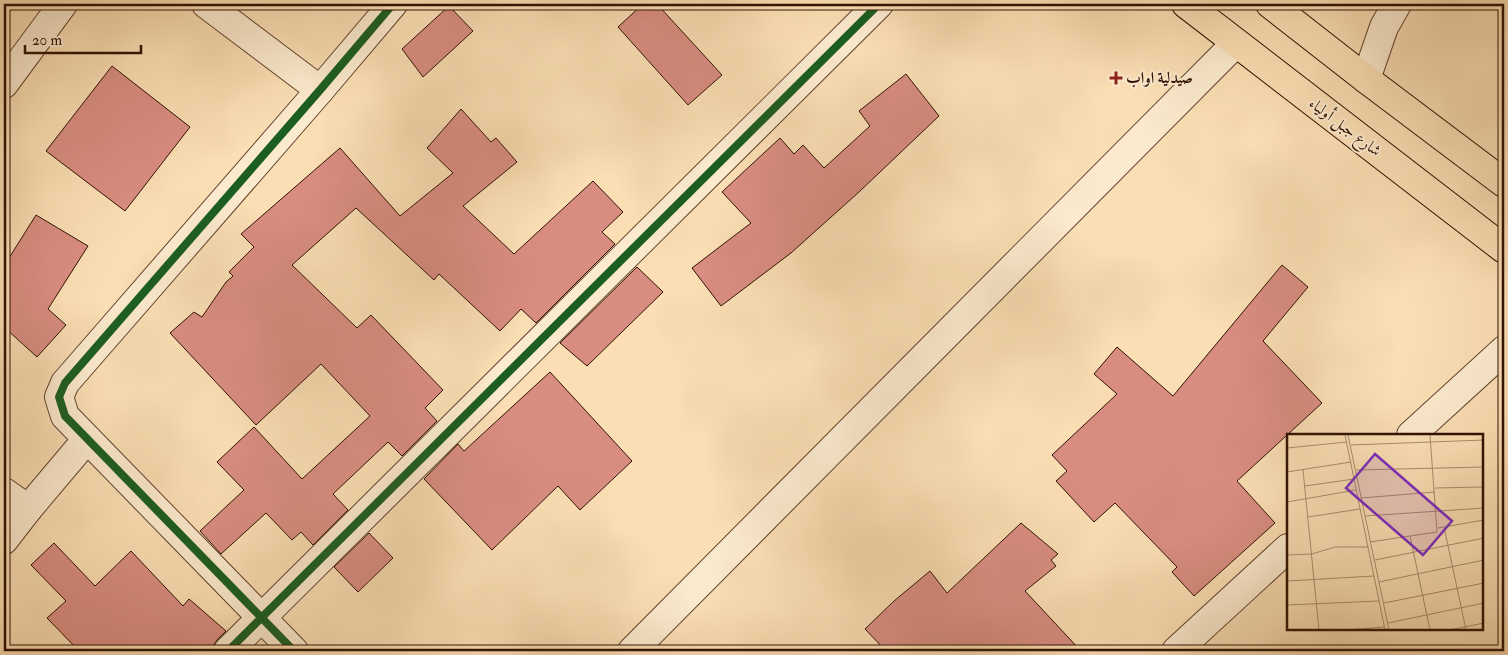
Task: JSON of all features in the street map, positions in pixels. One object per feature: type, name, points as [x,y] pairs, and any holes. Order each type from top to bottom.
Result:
[{"type":"main road","name":"شارع جبل أولياء","points":[[1186,4],[1504,249]]},
{"type":"main road","points":[[1270,4],[1366,79],[1504,182]]},
{"type":"street","points":[[4,84],[63,4]]},
{"type":"street","points":[[206,4],[320,90]]},
{"type":"street","points":[[294,651],[64,416],[59,397],[65,383],[393,4]]},
{"type":"street","points":[[228,651],[879,4]]},
{"type":"street","points":[[1366,79],[1384,27],[1397,4]]},
{"type":"street","points":[[632,651],[1236,43]]},
{"type":"street","points":[[1413,434],[1504,350]]},
{"type":"street","points":[[4,540],[87,439]]},
{"type":"street","points":[[4,492],[28,509]]},
{"type":"street","points":[[1176,651],[1287,549]]},
{"type":"building","points":[[643,4],[657,4],[722,75],[688,105],[618,27]]},
{"type":"building","points":[[449,6],[473,31],[423,77],[402,49]]},
{"type":"building","points":[[112,66],[190,127],[125,211],[46,151]]},
{"type":"building","points":[[906,74],[939,116],[791,253],[721,306],[692,268],[751,223],[722,192],[780,138],[794,154],[803,145],[824,168],[870,126],[859,111]]},
{"type":"building","points":[[461,109],[491,142],[496,138],[517,162],[463,206],[514,254],[593,181],[623,212],[602,232],[615,244],[536,323],[521,309],[500,331],[439,274],[434,280],[356,208],[292,265],[357,328],[371,315],[443,390],[425,408],[437,421],[402,456],[388,442],[333,494],[348,510],[313,545],[301,532],[292,540],[266,513],[221,554],[200,531],[244,490],[217,462],[254,427],[302,479],[370,416],[321,364],[256,425],[170,333],[194,312],[202,317],[226,282],[233,276],[229,272],[254,247],[241,234],[340,148],[400,216],[453,173],[427,148]]},
{"type":"building","points":[[36,215],[88,246],[48,309],[66,325],[37,357],[4,327],[4,266]]},
{"type":"building","points":[[1282,265],[1308,287],[1263,341],[1322,403],[1237,481],[1275,523],[1194,596],[1172,572],[1177,567],[1115,503],[1094,522],[1056,481],[1067,471],[1052,455],[1117,394],[1094,374],[1117,347],[1173,396]]},
{"type":"building","points":[[637,267],[663,292],[587,366],[560,343]]},
{"type":"building","points":[[550,372],[632,461],[580,510],[558,486],[492,550],[424,479],[458,444],[464,451]]},
{"type":"building","points":[[1021,523],[1058,554],[1051,560],[1056,566],[1025,591],[1081,651],[886,651],[865,629],[894,601],[930,571],[947,593]]},
{"type":"building","points":[[369,533],[393,558],[358,592],[334,567]]},
{"type":"building","points":[[54,543],[95,586],[131,551],[183,606],[189,599],[226,631],[213,646],[213,651],[79,651],[47,618],[66,601],[31,565]]},
{"type":"cycle path","points":[[294,651],[65,416],[59,397],[65,383],[393,4]]},
{"type":"cycle path","points":[[228,651],[879,4]]},
{"type":"place","name":"صيدلية اواب","points":[[1116,78]]}]
